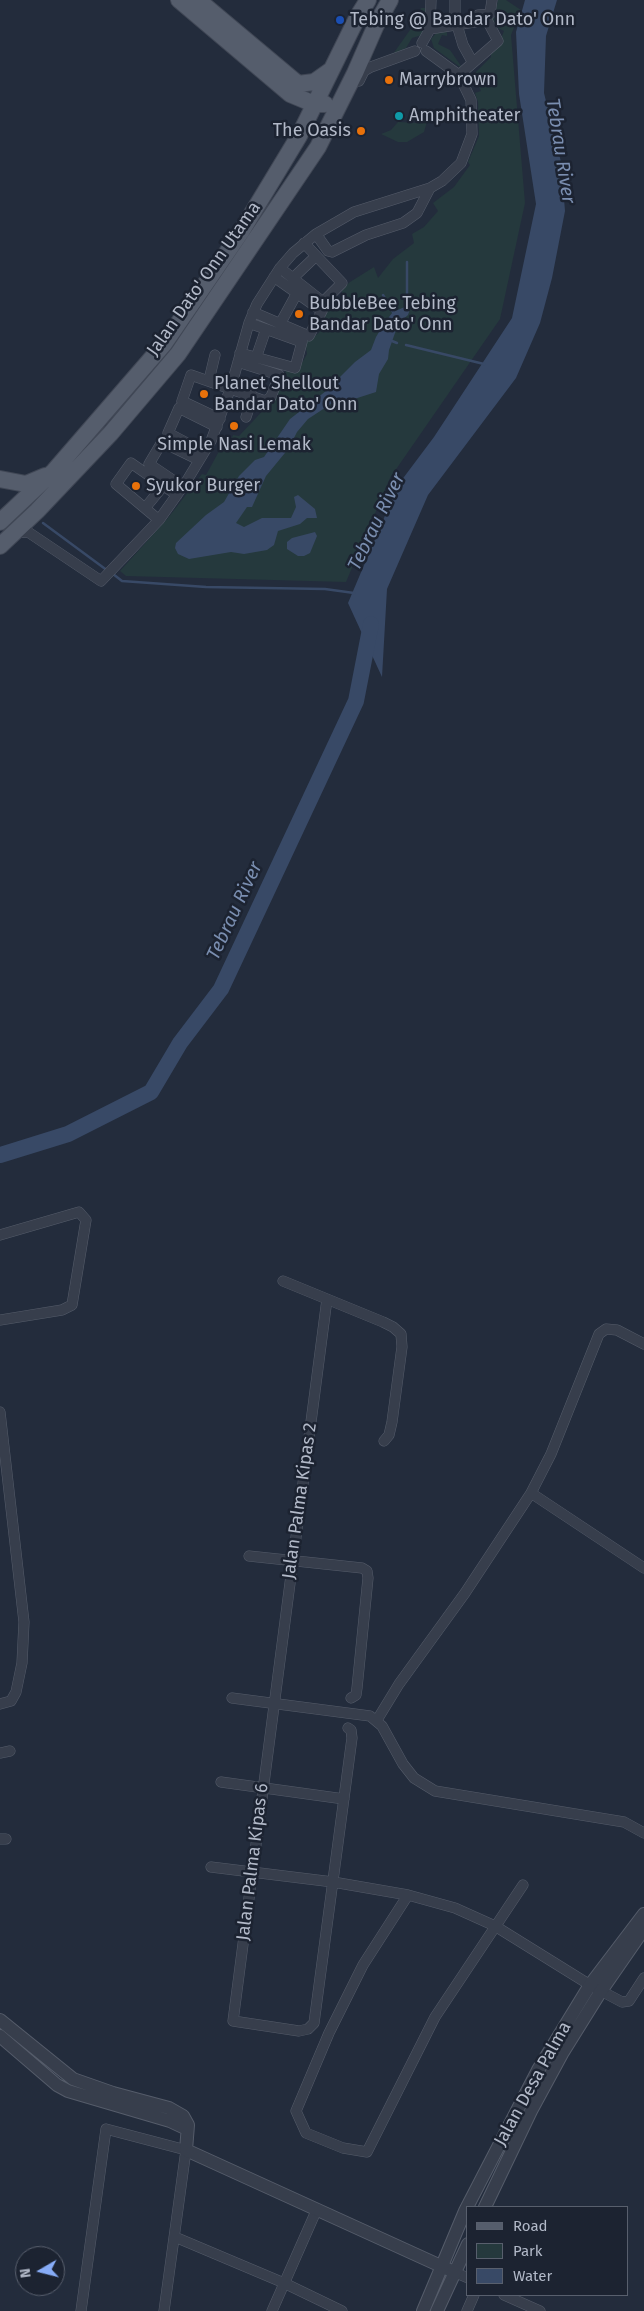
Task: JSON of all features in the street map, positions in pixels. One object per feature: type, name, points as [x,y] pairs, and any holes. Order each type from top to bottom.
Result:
[{"type":"main road","points":[[179,0],[290,94],[314,104],[331,102],[348,88]]},
{"type":"main road","points":[[198,0],[298,84],[314,82],[333,69]]},
{"type":"main road","name":"Jalan Dato' Onn Utama","points":[[0,522],[54,471],[164,344],[241,232],[300,136],[314,104],[368,0]]},
{"type":"main road","name":"Jalan Dato' Onn Utama","points":[[0,546],[37,511],[111,433],[178,354],[274,216],[318,147],[348,88],[376,25],[390,0]]},
{"type":"main road","points":[[290,94],[297,108],[300,136]]},
{"type":"main road","points":[[0,480],[26,484],[54,471]]},
{"type":"main road","points":[[0,480],[37,511]]},
{"type":"main road","points":[[0,522],[15,533]]},
{"type":"street","points":[[421,48],[430,25],[431,0]]},
{"type":"street","points":[[455,0],[456,21],[463,45],[473,63]]},
{"type":"street","points":[[430,25],[490,14],[492,0]]},
{"type":"street","points":[[456,21],[487,20],[498,41],[459,75]]},
{"type":"street","points":[[15,533],[28,532],[101,581],[159,520],[202,456],[219,423],[253,312],[277,273],[304,243],[316,234],[354,212],[430,188],[442,182],[460,163],[472,134],[471,100],[459,75],[421,48]]},
{"type":"street","points":[[327,129],[336,122],[364,71],[397,56],[421,48]]},
{"type":"street","points":[[316,234],[328,251],[332,252],[366,235],[403,223],[417,213],[430,188]]},
{"type":"street","points":[[277,273],[293,278],[323,302],[342,283],[304,243]]},
{"type":"street","points":[[293,278],[316,256]]},
{"type":"street","points":[[253,312],[309,336],[322,311],[297,293],[277,273]]},
{"type":"street","points":[[280,324],[297,293]]},
{"type":"street","points":[[239,358],[256,358],[295,368],[302,342],[249,323]]},
{"type":"street","points":[[256,358],[266,329]]},
{"type":"street","points":[[209,380],[215,355]]},
{"type":"street","points":[[219,423],[182,401],[191,375],[231,387],[265,401],[271,397],[279,374],[239,358]]},
{"type":"street","points":[[246,417],[253,396]]},
{"type":"street","points":[[202,456],[168,433],[179,408],[219,423]]},
{"type":"street","points":[[180,491],[149,464],[162,442],[202,456]]},
{"type":"street","points":[[159,520],[116,484],[131,463],[164,485],[180,491]]},
{"type":"street","points":[[145,508],[164,485]]},
{"type":"street","points":[[0,1235],[79,1212],[86,1220],[72,1305],[62,1310],[0,1320]]},
{"type":"street","points":[[282,1281],[383,1322],[401,1334],[402,1347],[390,1435],[384,1440]]},
{"type":"street","name":"Jalan Palma Kipas 2","points":[[273,1703],[327,1300]]},
{"type":"street","points":[[377,1720],[399,1684],[465,1593],[531,1493],[551,1454],[599,1334],[606,1329],[617,1330],[644,1344]]},
{"type":"street","points":[[0,1412],[24,1622],[22,1663],[16,1692],[11,1701],[0,1704]]},
{"type":"street","points":[[531,1493],[644,1568]]},
{"type":"street","points":[[249,1556],[362,1568],[367,1571],[368,1578],[357,1688],[356,1695],[351,1698]]},
{"type":"street","points":[[232,1698],[359,1714],[377,1720],[414,1778],[435,1791],[624,1822],[644,1833]]},
{"type":"street","name":"Jalan Palma Kipas 6","points":[[273,1703],[233,2021],[299,2031],[308,2029],[314,2023],[334,1882]]},
{"type":"street","points":[[334,1882],[352,1738],[351,1730],[348,1728]]},
{"type":"street","points":[[222,1782],[344,1799]]},
{"type":"street","points":[[210,1867],[334,1882],[408,1895],[456,1908],[495,1926],[595,1988],[626,2003],[644,1978]]},
{"type":"street","points":[[408,1895],[363,1965],[326,2042],[296,2111],[306,2133],[343,2148],[367,2152],[435,2017],[522,1885]]},
{"type":"street","name":"Jalan Desa Palma","points":[[468,2206],[538,2070],[644,1914]]},
{"type":"street","name":"Jalan Desa Palma","points":[[485,2206],[531,2110],[564,2052],[595,1988],[644,1929]]},
{"type":"street","points":[[0,2020],[73,2079],[176,2111],[187,2121],[186,2150],[164,2311]]},
{"type":"street","points":[[0,2036],[57,2085],[68,2091],[170,2121],[187,2129]]},
{"type":"street","points":[[81,2311],[106,2129],[186,2150],[467,2278]]},
{"type":"street","name":"Jalan Desa Palma","points":[[423,2311],[467,2208]]},
{"type":"street","points":[[272,2311],[317,2209]]},
{"type":"street","points":[[175,2237],[342,2311]]},
{"type":"street","points":[[437,2311],[467,2246]]},
{"type":"street","points":[[467,2311],[474,2296]]},
{"type":"street","points":[[506,2296],[540,2311]]},
{"type":"green space","points":[[498,0],[506,0],[521,10],[511,35],[525,203],[500,319],[390,478],[346,582],[126,576],[120,571],[168,518],[202,474],[206,475],[223,444],[229,446],[233,435],[239,436],[271,402],[283,384],[286,370],[297,372],[307,354],[305,340],[310,340],[322,330],[326,308],[342,295],[342,289],[350,282],[374,267],[378,278],[393,259],[414,243],[412,234],[424,227],[438,211],[433,203],[454,187],[470,165],[468,162],[479,136],[478,102],[475,93],[481,91],[473,75],[491,57],[491,53],[498,46],[504,31],[496,27],[490,17],[495,14]]},
{"type":"green space","points":[[421,8],[425,8],[426,26],[422,35],[412,38],[406,48],[393,54],[410,30]]},
{"type":"green space","points":[[438,31],[447,32],[447,36],[442,35],[438,44],[450,50],[460,67],[434,48],[431,39]]},
{"type":"green space","points":[[428,118],[424,132],[407,142],[398,142],[381,134],[391,130],[398,122],[418,123]]},
{"type":"water","points":[[525,0],[557,0],[546,36],[544,93],[561,162],[565,211],[552,278],[540,323],[516,378],[428,495],[387,589],[382,677],[348,603],[398,485],[434,437],[512,318],[536,204],[519,94],[516,32]]},
{"type":"water","points":[[407,306],[410,309],[408,315],[400,322],[395,333],[388,359],[379,374],[376,392],[348,401],[334,402],[308,419],[297,432],[289,448],[266,476],[252,507],[247,507],[236,523],[244,527],[262,518],[291,518],[296,507],[294,497],[298,495],[315,509],[317,518],[307,518],[300,524],[278,531],[274,545],[267,550],[244,554],[231,552],[189,559],[178,554],[175,548],[176,543],[206,515],[224,502],[239,476],[255,460],[264,457],[290,419],[326,391],[355,362],[371,350],[376,337],[393,312]]},
{"type":"water","points":[[315,532],[317,536],[310,553],[298,556],[287,549],[287,542],[292,538]]},
{"type":"waterway","points":[[407,262],[407,306]]},
{"type":"waterway","points":[[383,295],[393,312]]},
{"type":"waterway","points":[[392,341],[397,343]]},
{"type":"waterway","points":[[406,345],[484,364]]},
{"type":"waterway","points":[[213,480],[229,490]]},
{"type":"waterway","points":[[43,523],[108,571]]},
{"type":"waterway","points":[[113,574],[122,581],[206,587],[325,589],[354,593]]},
{"type":"waterway","name":"Tebrau River","points":[[0,1155],[68,1134],[151,1092],[180,1043],[221,989],[356,701],[371,624]]},
{"type":"place","name":"Tebing @ Bandar Dato' Onn","points":[[340,20]]},
{"type":"place","name":"Marrybrown","points":[[389,80]]},
{"type":"place","name":"Amphitheater","points":[[399,116]]},
{"type":"place","name":"The Oasis","points":[[361,131]]},
{"type":"place","name":"BubbleBee Tebing Bandar Dato' Onn","points":[[299,314]]},
{"type":"place","name":"Planet Shellout Bandar Dato' Onn","points":[[204,394]]},
{"type":"place","name":"Simple Nasi Lemak","points":[[234,426]]},
{"type":"place","name":"Syukor Burger","points":[[136,486]]}]
